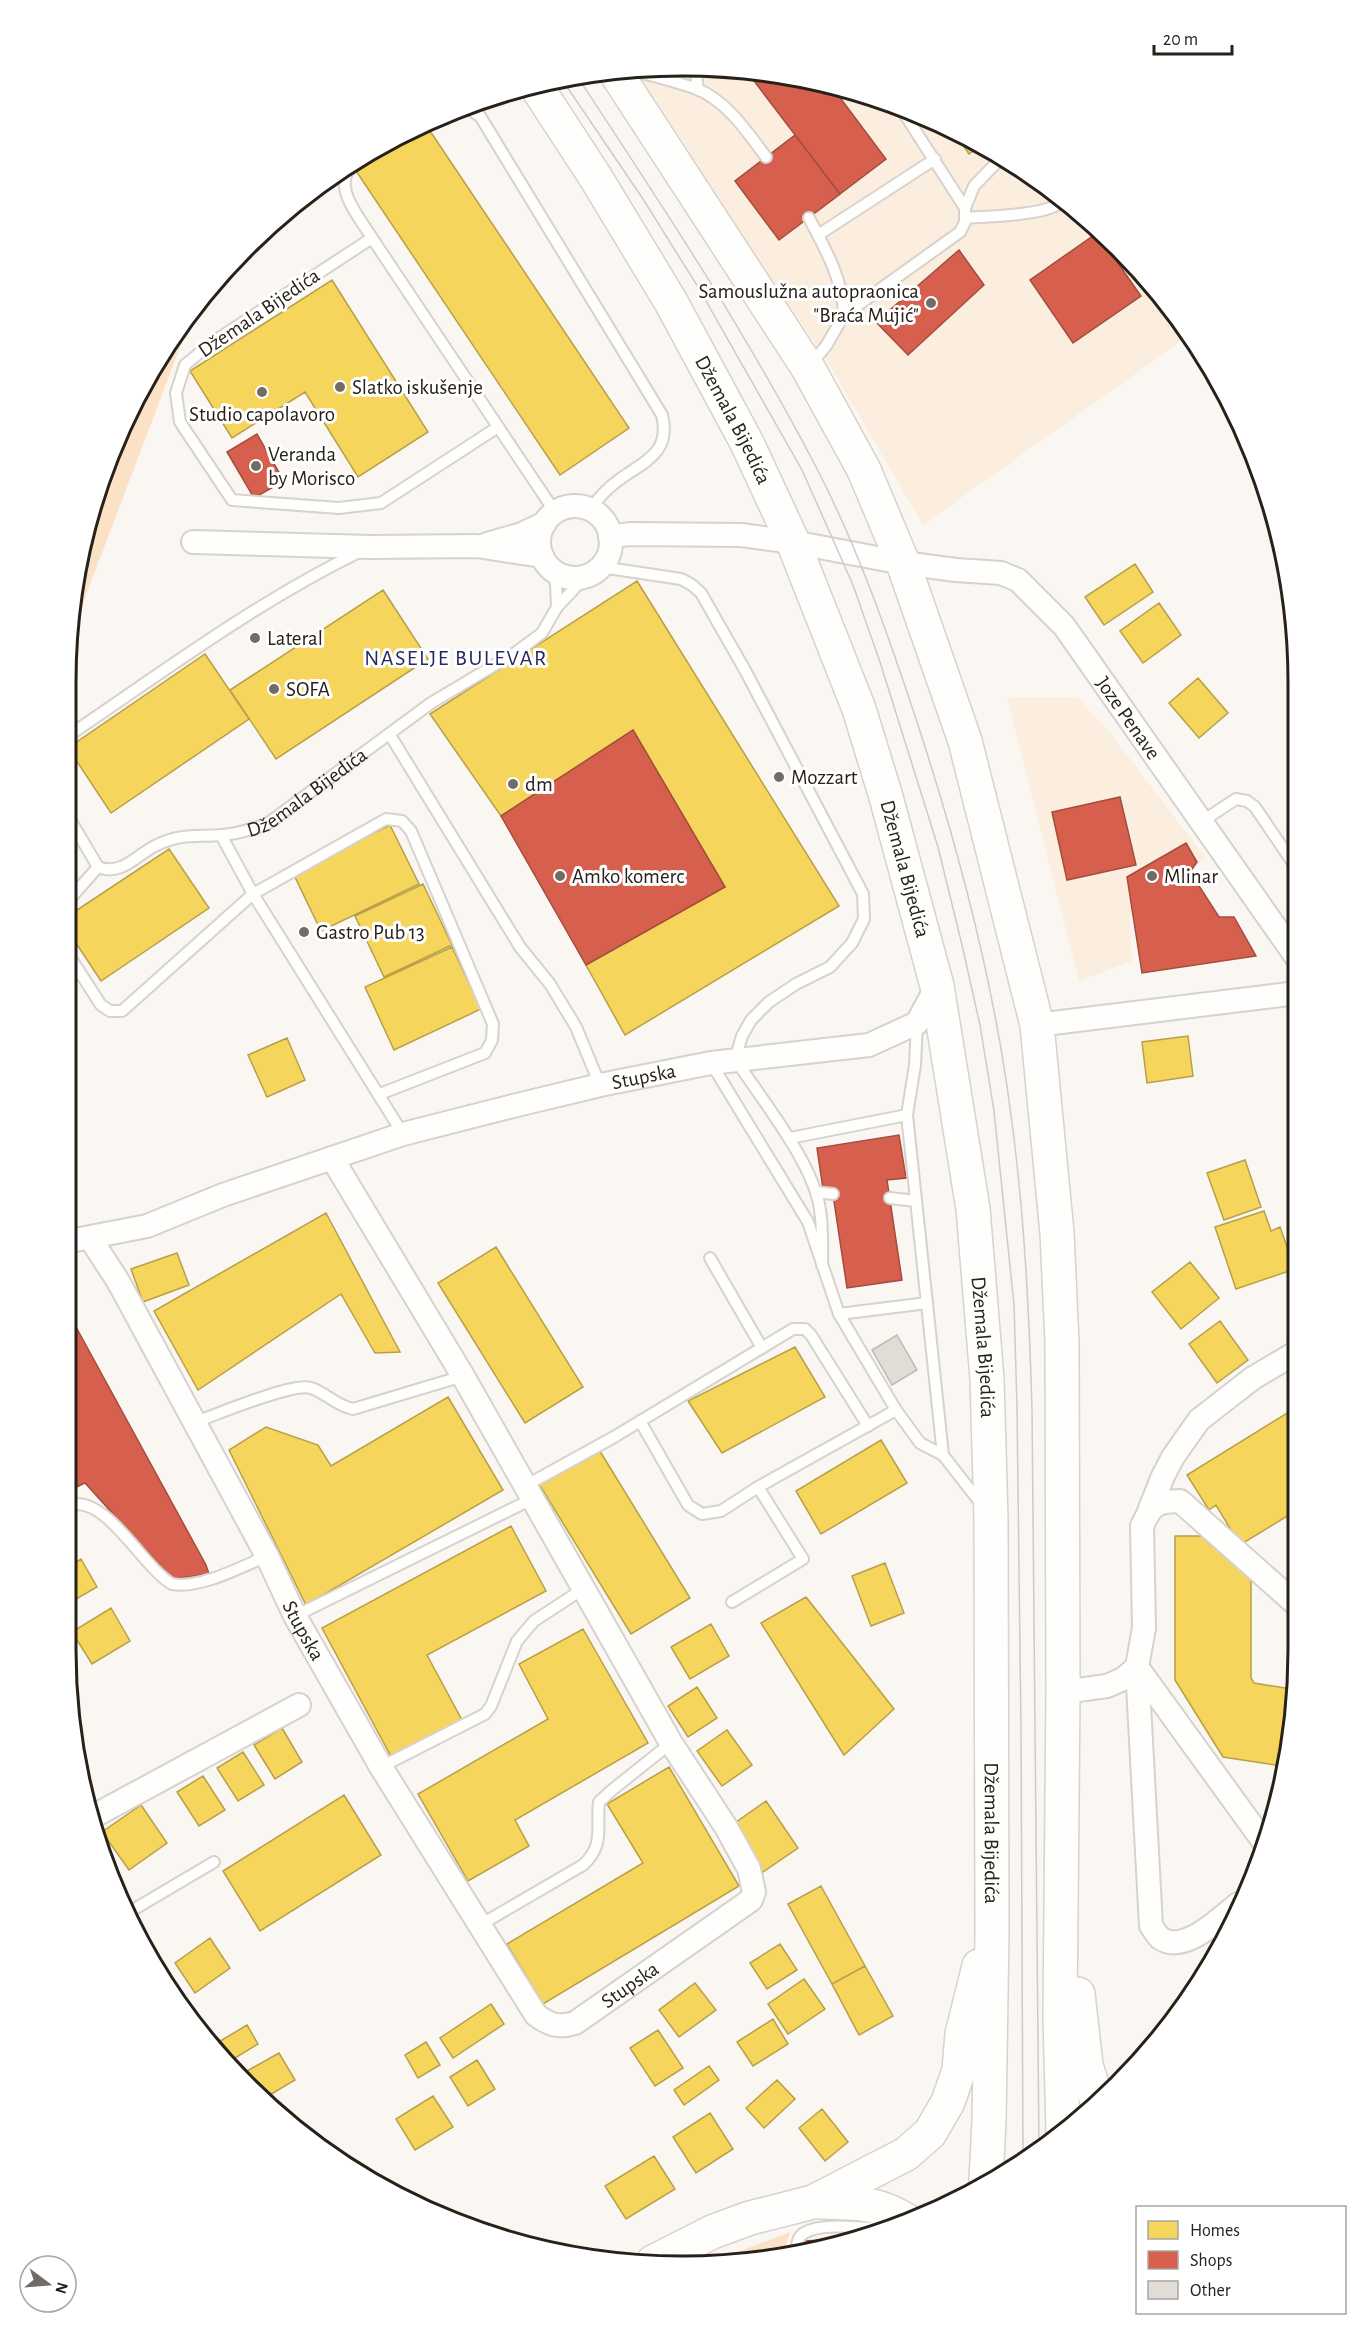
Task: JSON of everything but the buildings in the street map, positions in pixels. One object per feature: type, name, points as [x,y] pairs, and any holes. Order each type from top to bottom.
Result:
[{"type":"main road","points":[[621,80],[808,368],[864,470],[903,563],[965,741],[1037,1025],[1059,1266],[1062,1354],[1063,1692],[1060,2017],[1063,2120]]},
{"type":"main road","name":"Džemala Bijedića","points":[[541,93],[602,188],[671,302],[742,433],[793,542],[859,709],[888,803],[937,986],[969,1187],[981,1289],[987,1379],[991,1519],[992,1932],[986,2173]]},
{"type":"main road","points":[[1060,1907],[1073,1960],[1086,2065],[1094,2093]]},
{"type":"main road","points":[[666,2255],[712,2232],[750,2218],[813,2202],[906,2154],[930,2133],[948,2102],[959,2070],[970,1996],[992,1932]]},
{"type":"main road","points":[[813,2202],[866,2204],[898,2215]]},
{"type":"street","points":[[193,542],[370,547],[477,546],[547,563],[562,576],[574,578],[594,571],[610,548],[610,537],[604,520],[590,509],[572,506],[522,534],[477,546]]},
{"type":"street","points":[[547,563],[539,539],[550,517]]},
{"type":"street","points":[[610,537],[629,534],[741,535],[793,542],[903,563]]},
{"type":"street","name":"Joze Penave","points":[[903,563],[1001,573],[1018,580],[1064,626],[1288,945]]},
{"type":"street","points":[[917,1023],[937,986]]},
{"type":"street","points":[[1037,1025],[1288,994]]},
{"type":"street","name":"Stupska","points":[[80,1239],[147,1226],[223,1195],[403,1134],[600,1085],[711,1063],[869,1045],[917,1023]]},
{"type":"street","name":"Stupska","points":[[80,1239],[118,1281],[267,1556],[295,1616],[381,1767],[536,2015],[548,2024],[562,2027],[575,2023],[751,1900],[754,1892],[749,1869],[726,1827],[671,1743],[464,1376],[332,1158]]},
{"type":"street","points":[[1228,1912],[1194,1938],[1173,1942],[1160,1938],[1151,1926],[1137,1667],[1144,1628],[1142,1526],[1168,1467],[1199,1420],[1253,1378],[1288,1357]]},
{"type":"street","points":[[1149,1511],[1162,1501],[1180,1501],[1288,1597]]},
{"type":"street","points":[[1063,1692],[1107,1686],[1123,1679],[1137,1667]]},
{"type":"street","points":[[1137,1667],[1258,1834]]},
{"type":"street","points":[[99,1813],[299,1705]]},
{"type":"lane","points":[[655,77],[698,90],[714,100],[740,122],[766,157]]},
{"type":"lane","points":[[696,77],[698,90]]},
{"type":"lane","points":[[476,113],[480,116],[662,415],[665,428],[662,443],[654,456],[609,487],[590,509]]},
{"type":"lane","points":[[808,368],[826,346],[844,315],[960,232],[966,222],[965,213],[935,159],[909,121]]},
{"type":"lane","points":[[818,235],[935,159]]},
{"type":"lane","points":[[965,213],[974,186],[995,164]]},
{"type":"lane","points":[[345,180],[346,194],[372,238],[498,428],[550,517]]},
{"type":"lane","points":[[965,213],[1033,211],[1055,206]]},
{"type":"lane","points":[[808,218],[839,282],[844,297],[844,315]]},
{"type":"lane","name":"Džemala Bijedića","points":[[372,238],[210,344],[184,365],[176,393],[180,422],[186,432],[232,500],[339,508],[381,503],[498,428]]},
{"type":"lane","points":[[76,731],[253,610],[307,577],[370,547]]},
{"type":"lane","points":[[547,563],[556,585],[557,607]]},
{"type":"lane","points":[[594,571],[681,579],[701,593],[746,672],[863,894],[864,919],[852,943],[830,967],[796,984],[769,1002],[751,1020],[742,1036],[735,1059],[790,1138],[816,1192],[820,1209],[822,1265]]},
{"type":"lane","name":"Džemala Bijedića","points":[[98,867],[107,871],[116,869],[156,845],[183,835],[221,836],[249,831],[280,817],[431,703],[515,653],[542,633],[557,607],[594,571]]},
{"type":"lane","points":[[390,735],[520,947],[550,984],[576,1027],[600,1085]]},
{"type":"lane","points":[[1201,822],[1236,799],[1247,801],[1255,807],[1288,856]]},
{"type":"lane","points":[[76,965],[101,1005],[110,1011],[122,1011],[253,894],[386,819],[402,821],[411,831],[493,1024],[492,1040],[485,1053],[380,1094]]},
{"type":"lane","points":[[76,830],[98,867],[76,892]]},
{"type":"lane","name":"Džemala Bijedića","points":[[221,836],[253,894],[403,1134]]},
{"type":"lane","points":[[917,1023],[915,1065],[907,1115],[943,1455]]},
{"type":"lane","points":[[711,1063],[808,1222],[839,1314],[896,1410],[920,1443],[943,1455],[991,1519]]},
{"type":"lane","points":[[790,1138],[907,1115]]},
{"type":"lane","points":[[816,1192],[833,1194]]},
{"type":"lane","points":[[890,1198],[916,1201]]},
{"type":"lane","points":[[710,1258],[762,1348]]},
{"type":"lane","points":[[839,1314],[927,1303]]},
{"type":"lane","points":[[295,1616],[529,1492],[640,1421],[793,1329],[805,1329],[811,1335],[868,1426]]},
{"type":"lane","points":[[195,1422],[290,1389],[311,1388],[340,1406],[353,1409],[464,1376]]},
{"type":"lane","points":[[640,1421],[688,1505],[702,1514],[721,1511],[758,1487],[896,1410]]},
{"type":"lane","points":[[732,1602],[803,1560],[758,1487]]},
{"type":"lane","points":[[76,1504],[84,1503],[95,1509],[120,1530],[153,1569],[172,1584],[196,1583],[267,1556]]},
{"type":"lane","points":[[381,1767],[485,1714],[491,1706],[517,1641],[534,1621],[583,1589]]},
{"type":"lane","points":[[480,1925],[583,1865],[598,1845],[599,1802],[671,1743]]},
{"type":"lane","points":[[135,1909],[214,1862]]},
{"type":"lane","points":[[796,2245],[802,2234],[819,2227],[860,2228]]},
{"type":"shaded area","points":[[682,76],[761,82],[839,97],[877,109],[950,139],[985,158],[1051,202],[1110,254],[1162,313],[1181,341],[923,525],[826,359],[696,172],[636,79]]},
{"type":"shaded area","points":[[182,342],[82,606],[97,525],[123,450],[158,379]]},
{"type":"shaded area","points":[[1077,697],[1111,734],[1206,858],[1130,915],[1132,961],[1079,981],[1007,698]]},
{"type":"shaded area","points":[[790,2232],[785,2246],[736,2253]]},
{"type":"tram line","points":[[583,85],[730,315],[787,413],[843,523],[880,616],[929,759],[958,857],[983,956],[1002,1057],[1015,1145],[1029,1333],[1032,1409],[1039,2138]]},
{"type":"tram line","points":[[567,87],[643,199],[698,287],[802,470],[853,585],[880,662],[938,847],[980,1025],[994,1111],[1014,1305],[1021,1732],[1023,2150]]},
{"type":"place","name":"Samouslužna autopraonica \"Braća Mujić\"","points":[[931,303]]},
{"type":"place","name":"Slatko iskušenje","points":[[340,387]]},
{"type":"place","name":"Studio capolavoro","points":[[262,392]]},
{"type":"place","name":"Veranda by Morisco","points":[[256,466]]},
{"type":"place","name":"Lateral","points":[[255,638]]},
{"type":"place","name":"SOFA","points":[[274,689]]},
{"type":"place","name":"Mozzart","points":[[779,777]]},
{"type":"place","name":"dm","points":[[513,784]]},
{"type":"place","name":"Amko komerc","points":[[560,876]]},
{"type":"place","name":"Mlinar","points":[[1152,876]]},
{"type":"place","name":"Gastro Pub 13","points":[[304,932]]},
{"type":"district","name":"NASELJE BULEVAR","points":[[456,658]]}]
